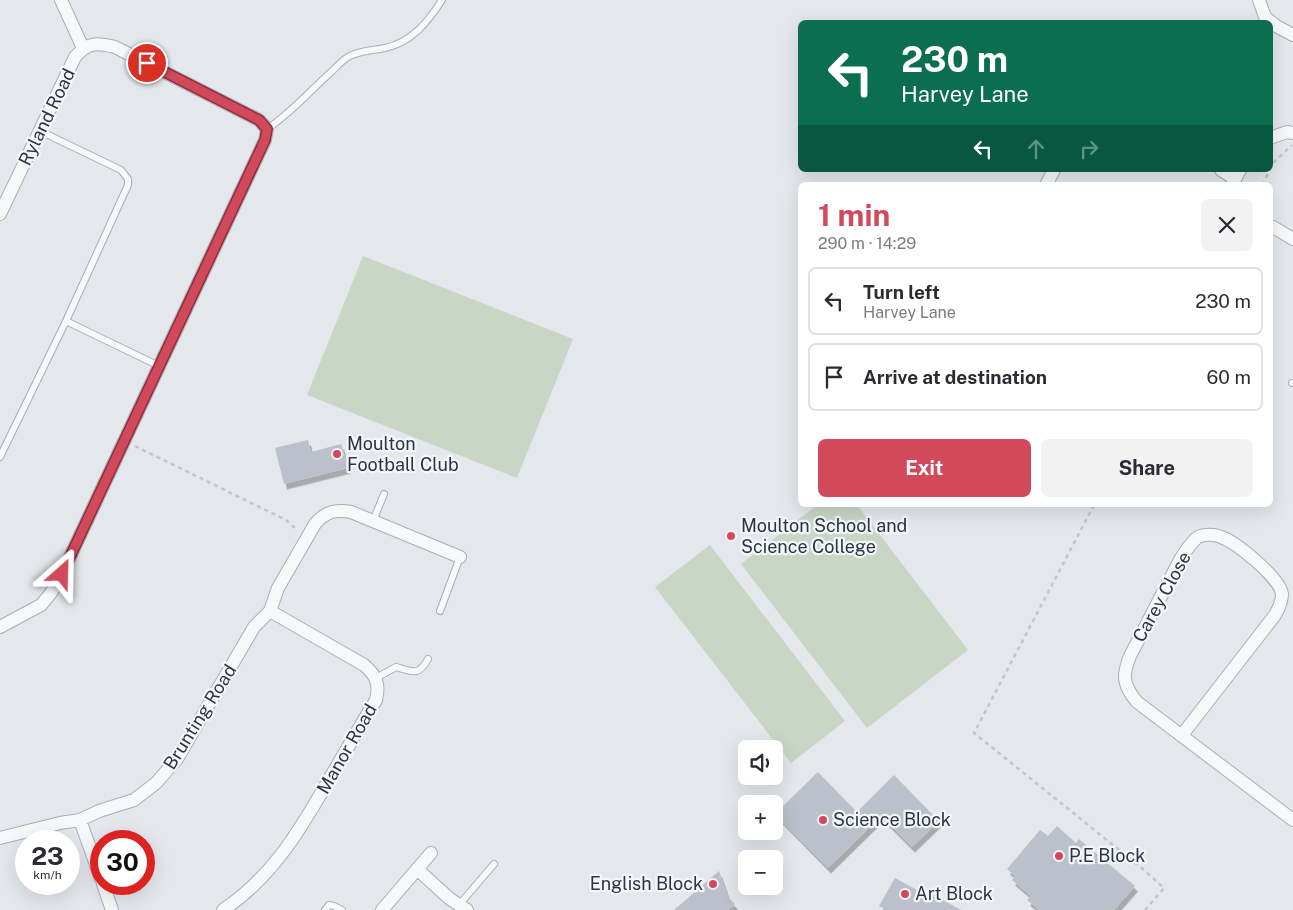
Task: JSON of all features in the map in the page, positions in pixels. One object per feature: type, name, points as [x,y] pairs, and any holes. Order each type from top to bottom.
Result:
[{"type":"street","points":[[0,627],[41,605],[62,574],[265,140],[267,129],[259,120],[115,47],[96,43],[83,48],[61,0]]},
{"type":"street","points":[[1259,0],[1262,20]]},
{"type":"street","points":[[1273,25],[1293,35]]},
{"type":"street","name":"Ryland Road","points":[[0,214],[76,57],[83,48]]},
{"type":"street","points":[[1273,137],[1287,132],[1293,133]]},
{"type":"street","points":[[1225,172],[1236,178]]},
{"type":"street","points":[[1273,230],[1293,239]]},
{"type":"street","points":[[270,611],[278,588],[307,538],[320,518],[329,512],[340,510],[351,512],[460,557]]},
{"type":"street","name":"Carey Close","points":[[1182,735],[1275,615],[1281,604],[1282,593],[1279,584],[1271,573],[1232,542],[1221,536],[1199,537],[1190,545],[1134,648],[1125,668],[1126,686],[1137,702],[1293,820]]},
{"type":"street","name":"Manor Road","points":[[223,910],[261,880],[290,846],[376,700],[378,692],[376,678],[364,665],[270,611]]},
{"type":"street","name":"Brunting Road","points":[[0,838],[60,822],[80,820],[98,811],[134,800],[150,789],[177,759],[254,626],[270,611]]},
{"type":"street","points":[[80,820],[90,848]]},
{"type":"street","points":[[382,910],[431,852]]},
{"type":"street","points":[[417,869],[463,908]]},
{"type":"street","points":[[107,895],[112,910]]},
{"type":"lane","points":[[267,129],[283,119],[314,87],[347,58],[365,50],[396,45],[419,31],[442,0]]},
{"type":"lane","points":[[0,457],[66,321],[124,193],[128,179],[121,170],[40,131]]},
{"type":"lane","points":[[66,321],[159,366]]},
{"type":"lane","points":[[373,521],[384,494]]},
{"type":"lane","points":[[440,611],[460,557]]},
{"type":"lane","points":[[376,678],[396,667],[417,672],[423,669],[428,658]]},
{"type":"lane","points":[[463,908],[494,864]]},
{"type":"lane","points":[[325,910],[329,905],[342,910]]},
{"type":"path","points":[[1273,164],[1293,144]]},
{"type":"path","points":[[124,441],[286,520],[307,538]]},
{"type":"path","points":[[1093,507],[974,733],[1164,888],[1145,910]]},
{"type":"green space","points":[[363,256],[573,339],[517,478],[307,395]]},
{"type":"green space","points":[[814,507],[859,507],[968,650],[867,728],[741,564]]},
{"type":"green space","points":[[710,545],[845,721],[791,763],[783,753],[783,740],[773,740],[655,587]]},
{"type":"building","points":[[308,440],[311,452],[341,444],[348,468],[284,484],[275,448]]},
{"type":"building","name":"Science Block","points":[[818,772],[857,812],[894,775],[939,821],[912,847],[881,816],[828,868],[783,822],[783,806]]},
{"type":"building","name":"P.E Block","points":[[1057,826],[1076,843],[1079,839],[1135,886],[1114,910],[1039,910],[1027,900],[1031,896],[1012,880],[1015,876],[1007,869],[1040,830],[1048,836]]},
{"type":"building","name":"English Block","points":[[719,871],[728,897],[735,904],[728,910],[674,910]]},
{"type":"building","name":"Art Block","points":[[895,878],[928,896],[930,893],[961,910],[887,910],[879,906]]},
{"type":"place","name":"Moulton Football Club","points":[[337,454]]},
{"type":"place","name":"Moulton School and Science College","points":[[731,536]]},
{"type":"place","name":"Science Block","points":[[823,820]]},
{"type":"place","name":"P.E Block","points":[[1059,856]]},
{"type":"place","name":"English Block","points":[[713,884]]},
{"type":"place","name":"Art Block","points":[[905,894]]},
{"type":"route","points":[[62,574],[265,140],[267,129],[259,120],[147,63]]}]
